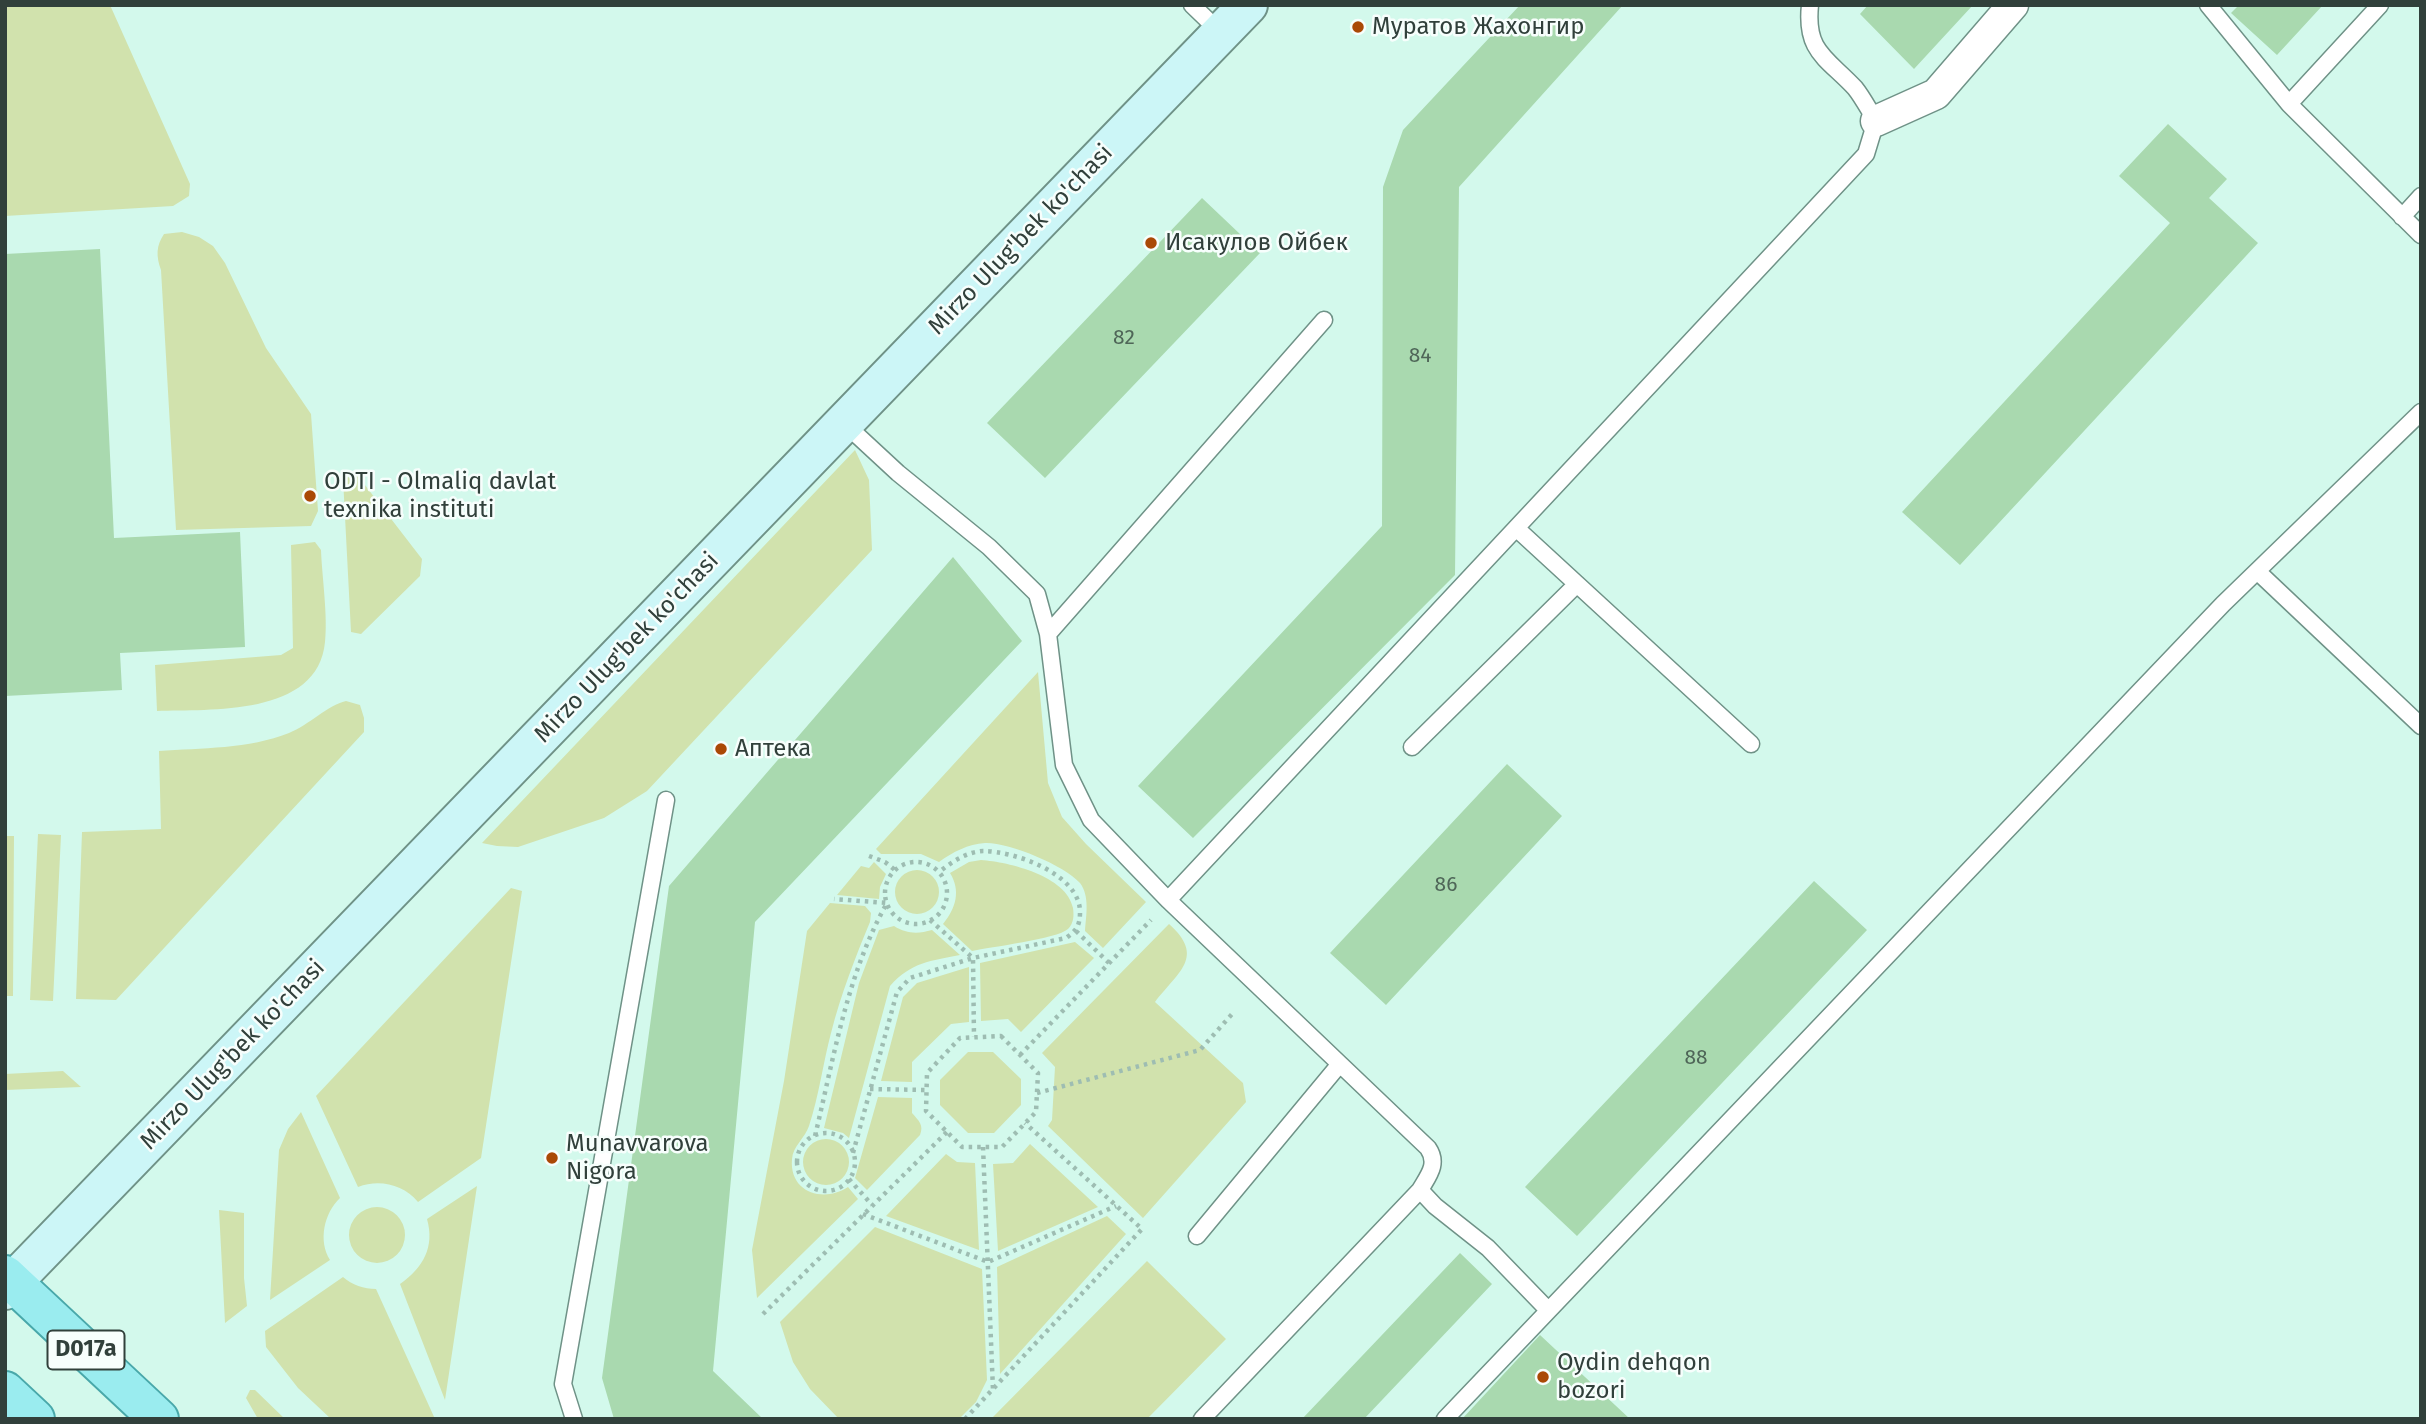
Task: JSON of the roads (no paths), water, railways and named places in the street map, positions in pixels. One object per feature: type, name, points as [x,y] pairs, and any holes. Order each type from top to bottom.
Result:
[{"type":"main road","name":"Mirzo Ulug'bek ko'chasi","points":[[8,1282],[1248,5]]},
{"type":"main road","name":"D017a","points":[[8,1282],[159,1419]]},
{"type":"main road","points":[[5,1391],[35,1419]]},
{"type":"street","points":[[1876,121],[1936,94],[2013,5]]},
{"type":"lane","points":[[1192,5],[1221,33]]},
{"type":"lane","points":[[1168,900],[1866,154],[1876,121],[1857,91],[1813,47],[1810,5]]},
{"type":"lane","points":[[2208,5],[2289,104],[2421,235]]},
{"type":"lane","points":[[2289,104],[2380,5]]},
{"type":"lane","points":[[2402,217],[2421,196]]},
{"type":"lane","points":[[1048,634],[1324,320]]},
{"type":"lane","points":[[1445,1419],[2213,614],[2421,412]]},
{"type":"lane","points":[[844,423],[898,472],[989,547],[1037,594],[1048,634],[1064,765],[1091,820],[1168,900],[1432,1154],[1433,1167],[1420,1190],[1202,1419]]},
{"type":"lane","points":[[1516,528],[1751,744]]},
{"type":"lane","points":[[2256,571],[2421,726]]},
{"type":"lane","points":[[1412,747],[1577,584]]},
{"type":"lane","points":[[573,1419],[563,1384],[666,800]]},
{"type":"lane","points":[[1197,1236],[1339,1065]]},
{"type":"lane","points":[[1420,1190],[1435,1206],[1488,1248],[1548,1310]]},
{"type":"place","name":"Муратов Жахонгир","points":[[1358,27]]},
{"type":"place","name":"Исакулов Ойбек","points":[[1151,243]]},
{"type":"place","name":"ODTI - Olmaliq davlat texnika instituti","points":[[310,496]]},
{"type":"place","name":"Аптека","points":[[721,749]]},
{"type":"place","name":"Munavvarova Nigora","points":[[552,1158]]},
{"type":"place","name":"Oydin dehqon bozori","points":[[1543,1377]]}]
